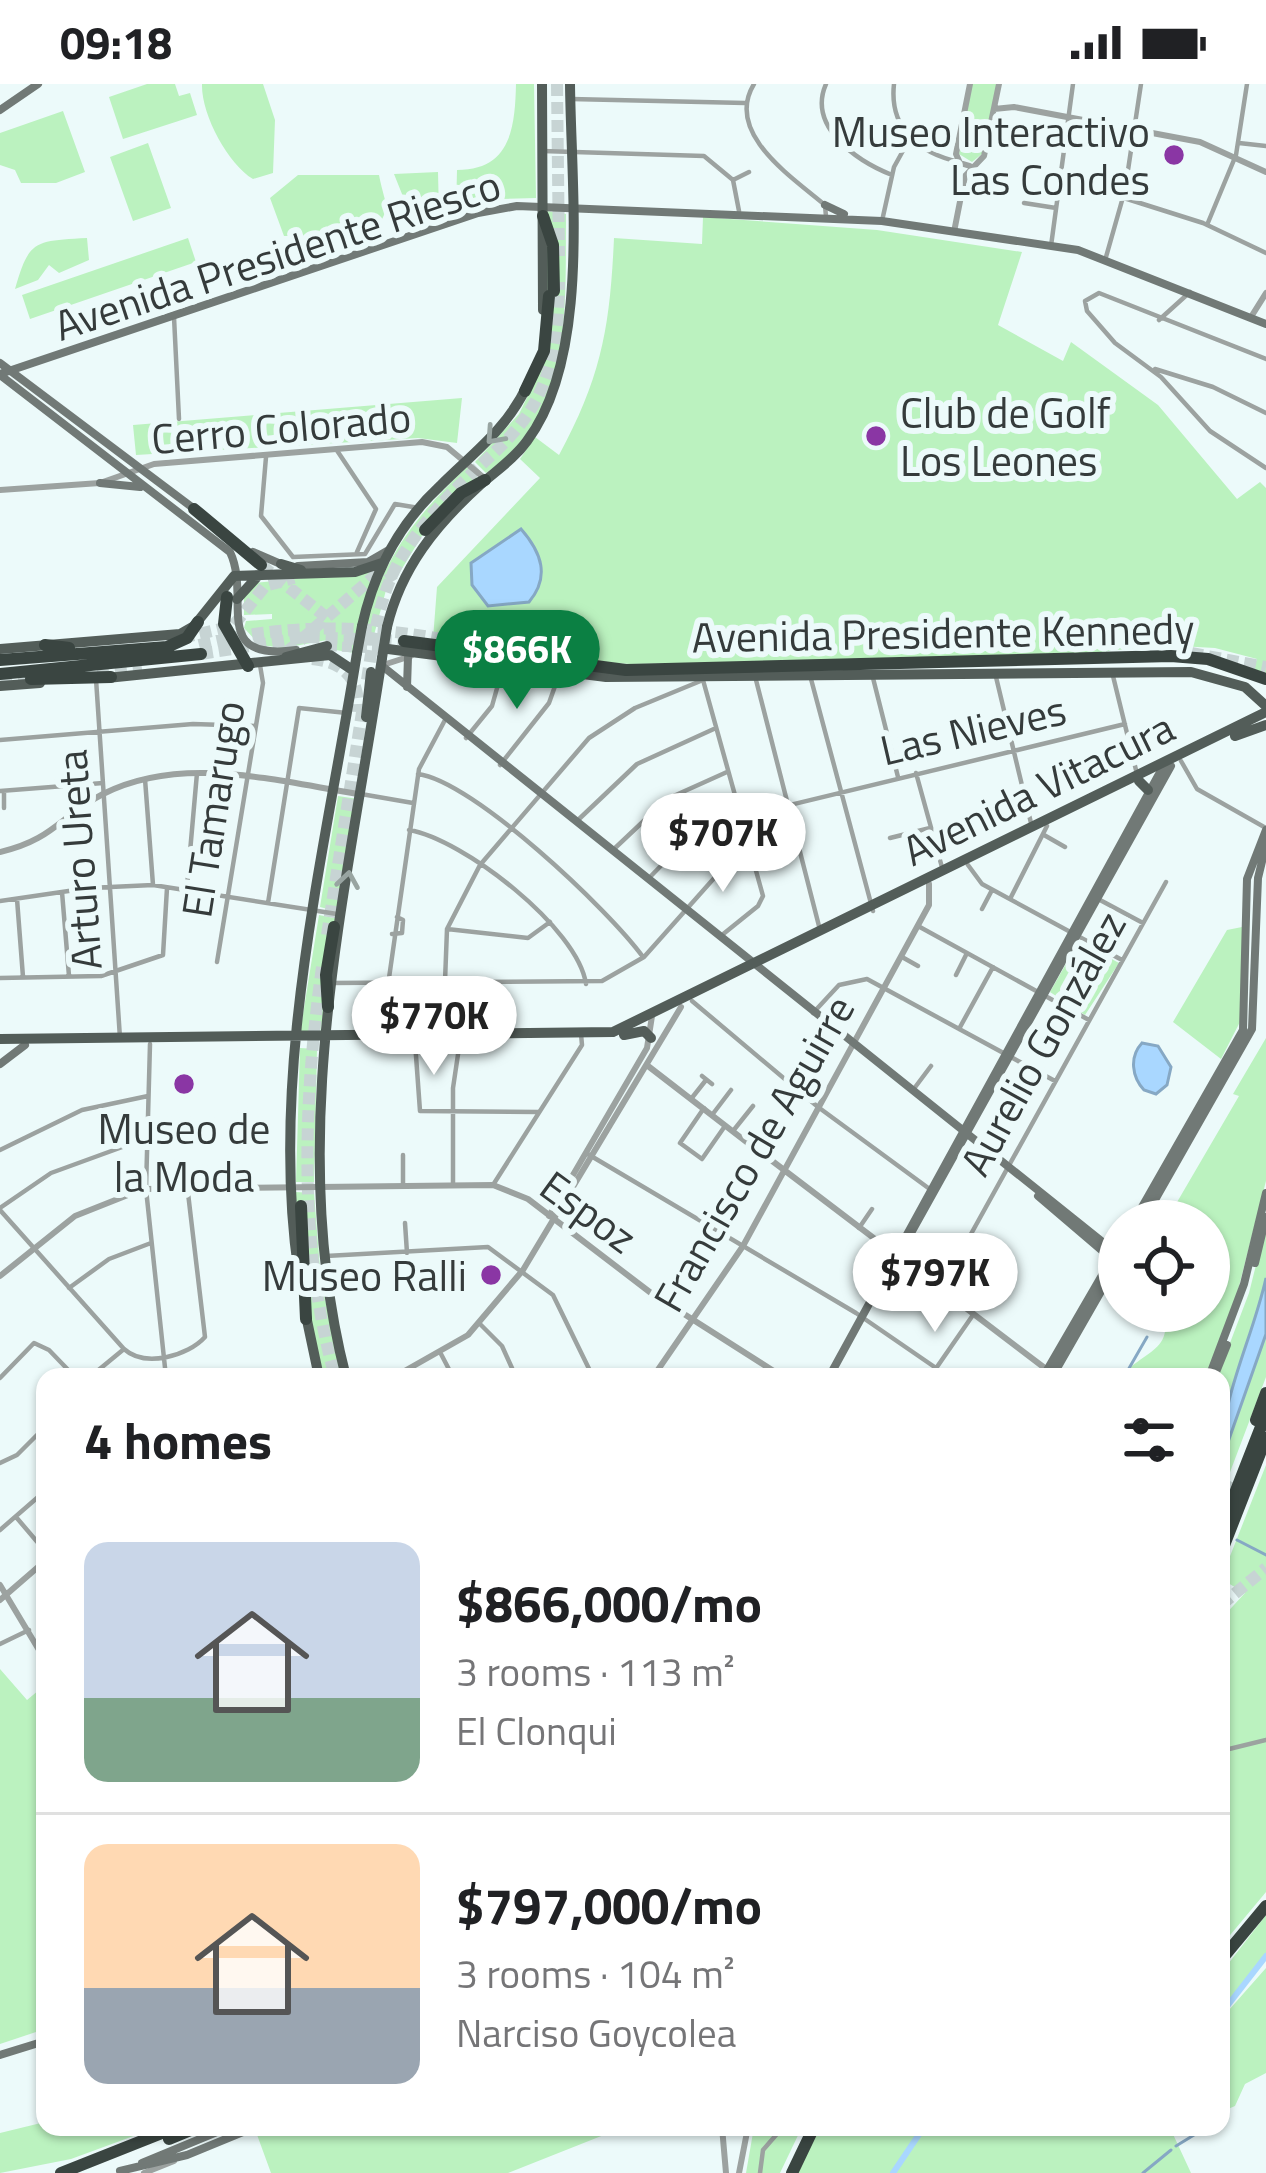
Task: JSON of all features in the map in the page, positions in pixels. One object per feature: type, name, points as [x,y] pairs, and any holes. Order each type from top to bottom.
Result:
[{"type":"highway","points":[[525,392],[544,352],[551,294],[553,245],[543,211]]},
{"type":"highway","points":[[425,530],[465,490],[486,480]]},
{"type":"highway","points":[[194,508],[263,569]]},
{"type":"highway","points":[[232,598],[224,624],[254,666]]},
{"type":"highway","points":[[0,667],[53,650],[172,643],[187,638],[198,622]]},
{"type":"highway","name":"Avenida Presidente Kennedy","points":[[404,640],[626,670],[1162,656],[1208,659],[1266,682]]},
{"type":"highway","points":[[0,667],[200,650]]},
{"type":"highway","points":[[383,656],[470,651]]},
{"type":"highway","points":[[0,667],[104,678]]},
{"type":"highway","points":[[328,1006],[326,975],[338,921]]},
{"type":"highway","points":[[301,1206],[306,1319]]},
{"type":"highway","points":[[1241,1491],[1266,1393]]},
{"type":"highway","points":[[1230,1525],[1266,1414]]},
{"type":"highway","points":[[1230,1512],[1266,1438]]},
{"type":"highway","points":[[1241,1491],[1266,1451]]},
{"type":"highway","points":[[1230,1949],[1266,1906]]},
{"type":"highway","points":[[72,2172],[156,2136]]},
{"type":"highway","points":[[48,2173],[72,2172],[173,2136]]},
{"type":"highway","points":[[788,2173],[805,2136]]},
{"type":"main road","points":[[0,110],[38,84]]},
{"type":"main road","points":[[317,1368],[306,1319],[290,1186],[295,1040],[357,653],[392,545],[419,508],[500,430],[525,392],[542,332],[542,84]]},
{"type":"main road","points":[[384,627],[421,548],[533,433],[561,373],[570,322],[570,84]]},
{"type":"main road","points":[[825,205],[856,219]]},
{"type":"main road","name":"Avenida Presidente Riesco","points":[[2,370],[478,213],[569,206],[882,221],[1051,246],[1106,257],[1266,324]]},
{"type":"main road","points":[[2,370],[255,553],[293,567],[367,571],[384,560]]},
{"type":"main road","points":[[2,370],[228,549],[236,576],[232,598],[240,632],[251,646],[269,652],[320,646]]},
{"type":"main road","points":[[100,483],[149,489]]},
{"type":"main road","points":[[53,650],[172,635],[198,622],[236,576],[263,569],[368,562],[392,545]]},
{"type":"main road","points":[[232,598],[254,578],[293,567],[365,566]]},
{"type":"main road","points":[[366,762],[394,582]]},
{"type":"main road","points":[[254,666],[320,646]]},
{"type":"main road","points":[[408,688],[413,652]]},
{"type":"main road","points":[[104,678],[330,655],[354,671]]},
{"type":"main road","points":[[383,656],[560,672],[1204,674],[1249,689],[1263,712]]},
{"type":"main road","points":[[383,656],[397,679],[466,738],[1098,1242]]},
{"type":"main road","points":[[344,1368],[321,1256],[318,1185],[323,1040],[383,656]]},
{"type":"main road","points":[[503,667],[534,669]]},
{"type":"main road","points":[[703,680],[724,675]]},
{"type":"main road","points":[[378,687],[386,679],[397,679]]},
{"type":"main road","name":"Avenida Vitacura","points":[[323,1040],[443,1035],[582,1037],[617,1031],[686,1004],[821,931],[1046,831],[1263,712]]},
{"type":"main road","points":[[834,1368],[1122,848],[1174,763]]},
{"type":"main road","name":"Avenida Vitacura","points":[[2,1041],[418,1042],[624,1035],[1032,828],[1139,783],[1174,763]]},
{"type":"main road","points":[[1074,934],[1122,848],[1139,783]]},
{"type":"main road","points":[[1150,1200],[1243,1030],[1248,873],[1266,829]]},
{"type":"main road","points":[[1150,1200],[1252,1029],[1259,871],[1266,845]]},
{"type":"main road","points":[[624,1035],[644,1031],[651,1038]]},
{"type":"main road","points":[[418,1042],[443,1035]]},
{"type":"main road","name":"Avenida Vitacura","points":[[2,1041],[25,1045],[295,1040]]},
{"type":"main road","points":[[0,1064],[25,1045]]},
{"type":"main road","points":[[1215,1368],[1244,1284],[1266,1193]]},
{"type":"main road","points":[[1216,1368],[1249,1286],[1266,1217]]},
{"type":"main road","points":[[1053,1368],[1098,1289]]},
{"type":"main road","points":[[0,2056],[36,2044]]},
{"type":"main road","points":[[117,2172],[207,2136]]},
{"type":"main road","points":[[117,2172],[188,2155],[232,2136]]},
{"type":"street","points":[[754,84],[746,103],[748,125],[759,143],[825,205],[826,217]]},
{"type":"street","points":[[826,84],[822,112],[833,132],[862,160],[892,175]]},
{"type":"street","points":[[894,84],[895,108],[910,138],[934,157],[974,166]]},
{"type":"street","points":[[965,176],[957,148],[970,84]]},
{"type":"street","points":[[954,232],[965,176],[984,156],[999,84]]},
{"type":"street","points":[[1051,246],[1073,84]]},
{"type":"street","points":[[1106,257],[1124,197],[1141,84]]},
{"type":"street","points":[[1207,225],[1237,155],[1247,84]]},
{"type":"street","points":[[996,97],[1013,107]]},
{"type":"street","points":[[570,99],[746,103]]},
{"type":"street","points":[[994,109],[1013,107],[1135,128],[1237,155],[1266,172]]},
{"type":"street","points":[[882,221],[892,175],[910,138]]},
{"type":"street","points":[[1239,142],[1266,146]]},
{"type":"street","points":[[542,151],[701,155],[733,180],[739,211]]},
{"type":"street","points":[[733,180],[749,172]]},
{"type":"street","points":[[1124,197],[1207,225],[1266,254]]},
{"type":"street","points":[[1024,203],[1056,208]]},
{"type":"street","points":[[1159,320],[1190,292]]},
{"type":"street","points":[[1266,359],[1093,293],[1085,301],[1087,311],[1114,343],[1150,367],[1210,431],[1266,468]]},
{"type":"street","points":[[1251,317],[1266,293]]},
{"type":"street","points":[[174,315],[178,419]]},
{"type":"street","points":[[1150,367],[1213,387],[1266,413]]},
{"type":"street","name":"Cerro Colorado","points":[[0,490],[100,483],[139,468],[432,443],[467,462],[486,480]]},
{"type":"street","points":[[336,449],[375,505],[371,528],[355,555]]},
{"type":"street","points":[[266,455],[261,516],[293,567],[371,550],[398,502],[419,508]]},
{"type":"street","points":[[371,528],[385,523]]},
{"type":"street","points":[[383,656],[413,652],[503,667],[492,706],[466,738]]},
{"type":"street","name":"El Tamarugo","points":[[217,962],[263,678],[254,666]]},
{"type":"street","points":[[1112,671],[1139,783]]},
{"type":"street","points":[[500,765],[549,703],[560,672]]},
{"type":"street","points":[[994,672],[1032,828]]},
{"type":"street","points":[[872,673],[898,777]]},
{"type":"street","points":[[754,674],[821,931]]},
{"type":"street","points":[[809,674],[872,909]]},
{"type":"street","name":"Arturo Ureta","points":[[104,678],[100,732],[120,1038]]},
{"type":"street","points":[[443,1035],[447,929],[480,865],[536,794],[606,725],[703,680],[762,901],[719,940]]},
{"type":"street","points":[[268,903],[300,707],[347,713]]},
{"type":"street","points":[[388,985],[418,775],[427,747],[445,720]]},
{"type":"street","name":"Las Nieves","points":[[646,881],[688,838],[742,816],[1125,724]]},
{"type":"street","points":[[0,740],[256,726]]},
{"type":"street","points":[[574,824],[637,764],[717,728]]},
{"type":"street","points":[[1174,763],[1197,789],[1266,829]]},
{"type":"street","points":[[611,853],[667,799],[729,771]]},
{"type":"street","points":[[0,852],[46,837],[104,793],[145,779],[197,773],[248,777],[413,803]]},
{"type":"street","points":[[187,889],[197,773]]},
{"type":"street","points":[[916,773],[931,828],[937,878]]},
{"type":"street","points":[[418,775],[448,782],[593,898],[644,958]]},
{"type":"street","points":[[145,779],[153,885]]},
{"type":"street","points":[[5,808],[2,791],[103,783]]},
{"type":"street","points":[[890,838],[931,828]]},
{"type":"street","points":[[409,830],[449,842],[550,922],[578,953],[586,984]]},
{"type":"street","points":[[1010,899],[1046,831],[1065,848]]},
{"type":"street","points":[[332,983],[586,984],[615,976],[644,958],[716,875],[753,860]]},
{"type":"street","points":[[968,866],[992,890],[1122,960]]},
{"type":"street","name":"Francisco de Aguirre","points":[[659,1368],[743,1246],[932,900],[937,878]]},
{"type":"street","name":"Aurelio González","points":[[971,1234],[1166,882]]},
{"type":"street","points":[[0,902],[110,886],[153,885],[316,910],[338,921]]},
{"type":"street","points":[[0,978],[116,972],[165,953],[166,886]]},
{"type":"street","points":[[982,909],[992,890]]},
{"type":"street","points":[[62,892],[69,976]]},
{"type":"street","points":[[1098,898],[1143,923]]},
{"type":"street","points":[[16,899],[23,977]]},
{"type":"street","points":[[447,929],[527,938],[550,922]]},
{"type":"street","points":[[918,926],[1089,1020]]},
{"type":"street","points":[[956,975],[968,953]]},
{"type":"street","points":[[901,956],[918,966]]},
{"type":"street","points":[[959,1029],[993,968]]},
{"type":"street","points":[[813,1014],[845,982],[859,977],[1055,1081]]},
{"type":"street","points":[[413,1368],[442,1354],[480,1324],[523,1270],[644,1063],[686,1004],[932,1191]]},
{"type":"street","points":[[644,1063],[652,1018]]},
{"type":"street","points":[[493,1185],[582,1037]]},
{"type":"street","points":[[453,1184],[460,1041]]},
{"type":"street","points":[[418,1042],[418,1108],[453,1114],[538,1112]]},
{"type":"street","points":[[150,1044],[146,1189],[164,1368]]},
{"type":"street","points":[[644,1063],[1040,1368]]},
{"type":"street","points":[[911,1092],[931,1066]]},
{"type":"street","points":[[692,1099],[707,1080]]},
{"type":"street","points":[[712,1114],[731,1090]]},
{"type":"street","points":[[0,1150],[82,1110],[148,1096]]},
{"type":"street","points":[[704,1108],[680,1143],[702,1159],[752,1106]]},
{"type":"street","points":[[758,1150],[772,1132]]},
{"type":"street","points":[[147,1138],[51,1173],[0,1209],[138,1359],[162,1358],[205,1337],[188,1190]]},
{"type":"street","points":[[403,1155],[403,1184]]},
{"type":"street","points":[[590,1155],[862,1317],[936,1367],[973,1316]]},
{"type":"street","name":"Espoz","points":[[0,1276],[94,1205],[146,1189],[493,1185],[521,1196],[691,1322],[768,1368]]},
{"type":"street","points":[[859,1228],[872,1210]]},
{"type":"street","points":[[405,1223],[407,1253]]},
{"type":"street","points":[[69,1288],[109,1259],[151,1243]]},
{"type":"street","points":[[321,1256],[488,1247],[557,1301],[589,1368]]},
{"type":"street","points":[[480,1324],[502,1346],[512,1368]]},
{"type":"street","points":[[0,1378],[34,1342],[66,1368]]},
{"type":"street","points":[[101,1368],[124,1349]]},
{"type":"street","points":[[442,1354],[449,1368]]},
{"type":"street","points":[[0,1463],[17,1455],[36,1436]]},
{"type":"street","points":[[0,1530],[36,1499]]},
{"type":"street","points":[[16,1517],[36,1540]]},
{"type":"street","points":[[0,1600],[36,1570]]},
{"type":"street","points":[[0,1585],[35,1642]]},
{"type":"street","points":[[0,1644],[29,1630]]},
{"type":"street","points":[[1230,1749],[1266,1740]]},
{"type":"street","points":[[723,2136],[726,2173]]},
{"type":"street","points":[[739,2173],[746,2136]]},
{"type":"street","points":[[760,2173],[763,2150],[775,2136]]},
{"type":"street","points":[[144,2173],[188,2155]]},
{"type":"green space","points":[[147,84],[175,84],[179,96],[190,93],[197,115],[123,139],[109,97]]},
{"type":"green space","points":[[202,84],[263,84],[275,120],[273,173],[253,179],[234,162],[211,123]]},
{"type":"green space","points":[[516,84],[534,84],[536,198],[502,199],[456,213],[457,170],[489,163],[499,154],[511,130]]},
{"type":"green space","points":[[972,84],[997,84],[982,154],[972,162],[959,154]]},
{"type":"green space","points":[[63,111],[85,172],[56,183],[21,183],[15,170],[0,165],[0,133]]},
{"type":"green space","points":[[148,143],[171,208],[133,221],[110,157]]},
{"type":"green space","points":[[438,172],[439,215],[405,226],[404,199],[394,174]]},
{"type":"green space","points":[[298,175],[379,175],[386,207],[383,218],[371,236],[284,236],[270,198]]},
{"type":"green space","points":[[546,211],[566,214],[559,356],[535,420],[515,448],[486,473],[475,462],[519,414],[539,373]]},
{"type":"green space","name":"Club de Golf Los Leones","points":[[703,217],[877,230],[1022,252],[998,325],[1063,361],[1071,342],[1158,405],[1237,499],[1260,482],[1266,488],[1266,673],[1253,669],[1257,659],[1215,648],[1161,645],[1048,658],[630,664],[545,658],[433,639],[437,587],[540,478],[520,459],[535,437],[559,455],[574,427],[601,350],[614,238],[702,244]]},
{"type":"green space","points":[[87,238],[89,260],[59,273],[49,265],[38,280],[15,289],[36,246]]},
{"type":"green space","points":[[188,238],[196,262],[30,319],[22,295]]},
{"type":"green space","points":[[462,398],[457,443],[418,438],[136,455],[133,425]]},
{"type":"green space","points":[[467,467],[477,478],[421,527],[425,531],[395,580],[389,579],[374,635],[364,634],[389,563],[431,504]]},
{"type":"green space","points":[[375,571],[354,653],[330,649],[327,640],[284,648],[260,645],[244,628],[246,621],[272,619],[272,614],[244,615],[244,594],[254,583]]},
{"type":"green space","points":[[338,796],[358,799],[339,912],[320,907]]},
{"type":"green space","points":[[319,915],[339,919],[320,1033],[300,1033]]},
{"type":"green space","points":[[1242,927],[1242,1018],[1221,1059],[1173,1022],[1227,930]]},
{"type":"green space","points":[[1079,941],[1119,963],[1085,1015],[1050,992]]},
{"type":"green space","points":[[1266,1038],[1266,1181],[1230,1312],[1230,1200],[1178,1200],[1239,1096],[1233,1094]]},
{"type":"green space","points":[[300,1048],[317,1049],[314,1182],[296,1182]]},
{"type":"green space","points":[[295,1192],[314,1193],[321,1281],[340,1368],[321,1368],[309,1312],[305,1206],[305,1268]]},
{"type":"green space","points":[[1266,1225],[1266,1377],[1230,1472],[1230,1368],[1220,1368],[1249,1293]]},
{"type":"green space","points":[[1164,1332],[1223,1332],[1209,1368],[1129,1368]]},
{"type":"green space","points":[[1266,1465],[1266,1892],[1230,1935],[1230,1609],[1245,1593],[1230,1584],[1230,1556]]},
{"type":"green space","points":[[0,1669],[27,1700],[36,1692],[36,2032],[0,2044]]},
{"type":"green space","points":[[1266,1915],[1266,1953],[1230,2001],[1230,1961]]},
{"type":"green space","points":[[1266,1968],[1266,2073],[1245,2084],[1230,2108],[1230,2009]]},
{"type":"green space","points":[[36,2124],[36,2136],[134,2136],[71,2159],[0,2173],[0,2133]]},
{"type":"green space","points":[[257,2136],[601,2136],[508,2173],[271,2173]]},
{"type":"green space","points":[[752,2136],[798,2136],[780,2173],[746,2173]]},
{"type":"green space","points":[[816,2136],[1174,2136],[1191,2173],[797,2173]]},
{"type":"water","points":[[521,529],[541,565],[536,593],[529,602],[488,606],[472,585],[471,563]]},
{"type":"water","points":[[1142,1043],[1158,1046],[1171,1067],[1167,1085],[1156,1094],[1144,1090],[1135,1073],[1135,1054]]},
{"type":"water","points":[[1266,1278],[1266,1334],[1230,1436],[1230,1399]]},
{"type":"waterway","points":[[1129,1368],[1147,1337]]},
{"type":"waterway","points":[[1237,1540],[1266,1555]]},
{"type":"waterway","points":[[1230,2002],[1266,1956]]},
{"type":"waterway","points":[[893,2173],[918,2136]]},
{"type":"waterway","points":[[1176,2146],[1192,2136]]},
{"type":"waterway","points":[[1143,2173],[1171,2150]]},
{"type":"tunnel","points":[[557,84],[559,256]]},
{"type":"tunnel","points":[[367,680],[384,596],[397,565],[434,512],[511,436],[545,379],[555,337],[559,282]]},
{"type":"tunnel","points":[[261,565],[331,621]]},
{"type":"tunnel","points":[[375,566],[387,571],[394,582]]},
{"type":"tunnel","points":[[287,652],[380,571]]},
{"type":"tunnel","points":[[182,638],[233,626],[265,586],[294,578]]},
{"type":"tunnel","points":[[199,645],[268,632],[335,628],[471,645]]},
{"type":"tunnel","points":[[201,654],[306,637],[404,641]]},
{"type":"tunnel","points":[[327,646],[388,649]]},
{"type":"tunnel","points":[[1191,653],[1266,667]]},
{"type":"tunnel","points":[[312,659],[333,664],[348,675],[358,712]]},
{"type":"tunnel","points":[[97,673],[142,669]]},
{"type":"tunnel","points":[[0,680],[41,677]]},
{"type":"tunnel","points":[[327,935],[363,706]]},
{"type":"tunnel","points":[[322,967],[307,1173],[315,1276],[333,1368]]},
{"type":"tunnel","points":[[1230,1491],[1235,1480]]},
{"type":"tunnel","points":[[1230,1598],[1266,1568]]},
{"type":"place","name":"Museo Interactivo Las Condes","points":[[1174,155]]},
{"type":"place","name":"Club de Golf Los Leones","points":[[876,436]]},
{"type":"place","name":"Museo de la Moda","points":[[184,1084]]},
{"type":"place","name":"Museo Ralli","points":[[491,1275]]}]
